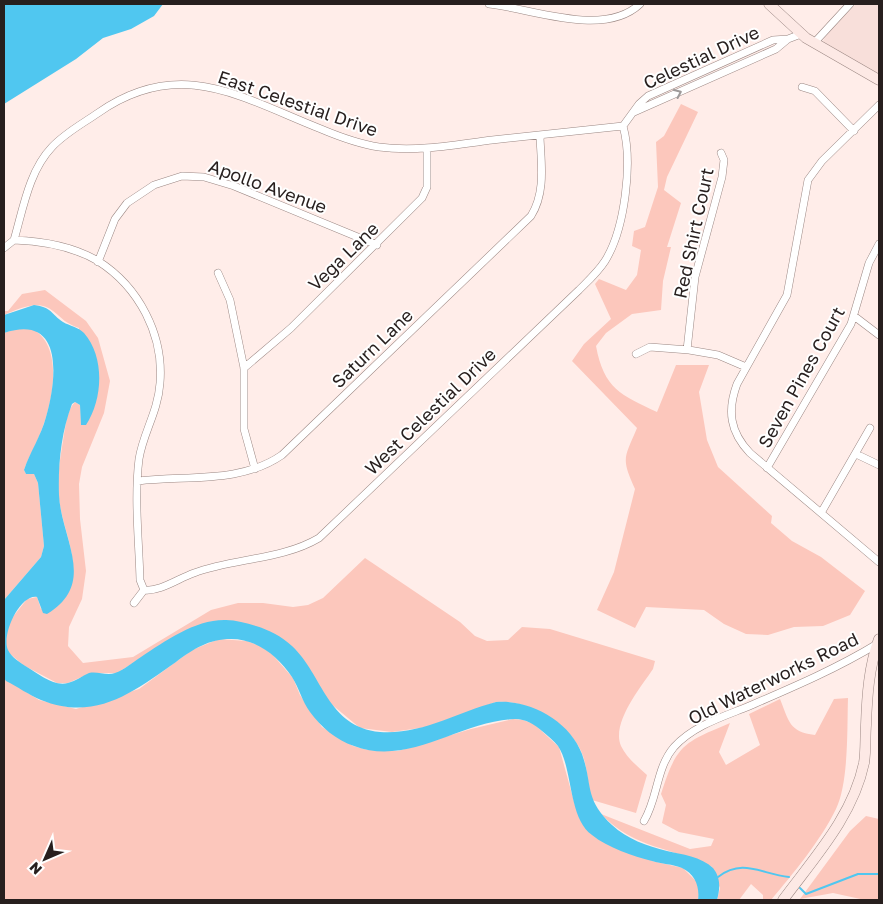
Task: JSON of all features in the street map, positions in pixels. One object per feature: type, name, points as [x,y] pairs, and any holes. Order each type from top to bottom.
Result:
[{"type":"street","points":[[488,4],[590,20],[622,16],[640,4]]},
{"type":"street","points":[[769,4],[801,34],[814,43],[879,80]]},
{"type":"street","points":[[814,43],[850,4]]},
{"type":"street","name":"Celestial Drive","points":[[623,126],[648,96],[773,40],[788,39],[801,34]]},
{"type":"street","name":"East Celestial Drive","points":[[14,240],[33,178],[52,147],[68,133],[121,98],[150,87],[185,84],[216,88],[252,100],[355,142],[387,148],[427,148],[540,137],[623,126]]},
{"type":"street","points":[[802,87],[815,91],[854,131]]},
{"type":"street","points":[[879,105],[822,161],[808,180],[787,295],[746,367],[732,397],[732,426],[742,444],[767,468],[879,562]]},
{"type":"street","name":"West Celestial Drive","points":[[144,590],[157,588],[203,570],[302,547],[319,538],[579,290],[605,262],[620,224],[626,160],[626,138],[623,126]]},
{"type":"street","name":"Saturn Lane","points":[[138,481],[218,477],[256,469],[282,454],[531,216],[539,200],[541,190],[540,137]]},
{"type":"street","name":"Vega Lane","points":[[244,368],[267,351],[408,213],[425,192],[427,148]]},
{"type":"street","name":"Red Shirt Court","points":[[687,350],[695,277],[722,177],[724,160],[721,152]]},
{"type":"street","name":"Apollo Avenue","points":[[98,262],[115,219],[127,203],[154,185],[182,176],[204,177],[234,186],[377,244]]},
{"type":"street","points":[[4,248],[14,240],[51,245],[98,262],[138,300],[150,321],[158,342],[161,371],[159,390],[152,422],[142,447],[138,481],[140,580],[144,590],[134,603]]},
{"type":"street","name":"Seven Pines Court","points":[[767,468],[854,316],[869,263],[879,244]]},
{"type":"street","points":[[218,273],[230,300],[244,368],[242,411],[244,429],[256,469]]},
{"type":"street","points":[[854,316],[879,335]]},
{"type":"street","points":[[636,354],[650,347],[687,350],[718,355],[746,367]]},
{"type":"street","points":[[821,513],[870,428]]},
{"type":"street","points":[[856,454],[879,465]]},
{"type":"street","points":[[783,900],[834,831],[846,812],[858,784],[864,762],[870,679],[878,641]]},
{"type":"street","name":"Old Waterworks Road","points":[[644,821],[652,804],[664,763],[683,739],[719,718],[850,661],[878,641]]},
{"type":"shaded area","points":[[856,4],[879,4],[879,74],[826,46],[823,41],[827,33]]},
{"type":"shaded area","points":[[681,104],[698,112],[667,177],[664,190],[681,203],[667,247],[671,247],[663,281],[661,310],[632,314],[606,333],[596,346],[599,360],[609,381],[616,389],[633,401],[657,412],[676,365],[709,365],[699,392],[707,440],[718,467],[772,516],[771,523],[792,541],[821,557],[865,591],[850,615],[823,626],[794,627],[768,635],[746,634],[724,624],[704,610],[646,607],[635,628],[597,610],[614,572],[635,489],[628,471],[626,458],[637,428],[572,361],[584,344],[611,319],[595,284],[599,279],[626,290],[637,275],[641,250],[632,246],[634,231],[645,227],[658,187],[656,142],[664,136]]},
{"type":"shaded area","points":[[45,290],[86,321],[98,338],[110,381],[104,413],[82,467],[79,484],[80,519],[86,571],[82,599],[69,627],[68,646],[83,663],[133,657],[211,610],[238,603],[263,603],[293,607],[308,605],[323,598],[365,558],[460,622],[475,636],[487,641],[508,640],[522,627],[550,629],[655,661],[653,669],[635,695],[620,727],[619,737],[623,750],[647,775],[636,813],[592,800],[583,757],[575,741],[557,722],[533,709],[521,704],[496,702],[427,727],[392,732],[360,728],[330,703],[318,686],[226,620],[210,622],[181,633],[117,673],[91,673],[68,683],[57,683],[23,665],[8,652],[5,644],[6,632],[12,618],[27,599],[37,597],[41,609],[64,599],[70,586],[72,574],[73,562],[61,513],[58,483],[66,422],[70,409],[75,402],[80,405],[81,425],[79,328],[67,323],[47,307],[28,306],[4,315],[4,311],[8,311],[22,294]]},
{"type":"shaded area","points":[[31,328],[42,337],[49,348],[53,377],[49,408],[24,470],[26,474],[34,474],[38,483],[44,546],[41,557],[4,600],[4,333],[16,329]]},
{"type":"shaded area","points":[[219,639],[247,641],[271,653],[293,678],[300,695],[322,727],[353,746],[368,750],[398,751],[471,729],[513,719],[534,724],[559,747],[575,805],[652,861],[683,868],[697,882],[700,891],[698,900],[4,900],[4,678],[39,700],[76,709],[139,689],[192,650]]},
{"type":"shaded area","points":[[848,698],[845,770],[836,809],[815,845],[771,900],[763,900],[763,895],[751,884],[739,900],[717,900],[720,888],[712,867],[627,835],[601,814],[690,849],[711,846],[714,839],[679,832],[662,823],[666,805],[661,794],[672,765],[684,747],[692,741],[730,723],[719,752],[726,765],[760,745],[749,714],[780,699],[791,724],[800,731],[815,735],[834,699]]},
{"type":"shaded area","points":[[866,816],[879,819],[879,900],[865,900],[833,893],[800,899],[850,831]]},
{"type":"water","points":[[4,4],[163,4],[154,16],[131,29],[103,38],[76,59],[4,104]]},
{"type":"water","points":[[34,305],[48,309],[63,322],[84,333],[96,354],[99,378],[96,403],[86,425],[81,425],[80,405],[75,402],[72,404],[65,426],[61,449],[59,495],[73,559],[74,574],[71,589],[62,602],[47,614],[43,613],[37,597],[24,602],[14,617],[7,635],[9,653],[27,667],[52,682],[63,684],[74,681],[89,673],[115,673],[181,632],[203,623],[230,620],[266,629],[288,642],[303,658],[337,710],[348,721],[362,728],[380,732],[410,730],[496,702],[522,704],[535,708],[558,722],[576,742],[582,754],[593,799],[603,816],[618,830],[638,841],[660,849],[691,856],[708,864],[716,872],[719,880],[717,900],[698,900],[696,881],[682,868],[629,854],[605,844],[592,835],[584,827],[579,817],[563,755],[558,746],[539,728],[526,721],[515,719],[495,722],[415,747],[395,751],[374,751],[354,746],[335,737],[314,718],[292,677],[280,662],[258,645],[231,639],[223,639],[202,646],[129,693],[97,706],[79,708],[61,706],[41,700],[6,681],[4,678],[4,600],[41,557],[44,546],[38,483],[34,474],[26,474],[24,470],[46,417],[53,385],[53,368],[52,353],[47,341],[37,332],[23,329],[4,333],[4,315]]},
{"type":"waterway","points":[[718,877],[727,871],[744,868],[789,877]]},
{"type":"waterway","points":[[800,888],[806,894],[858,874],[879,874]]}]
